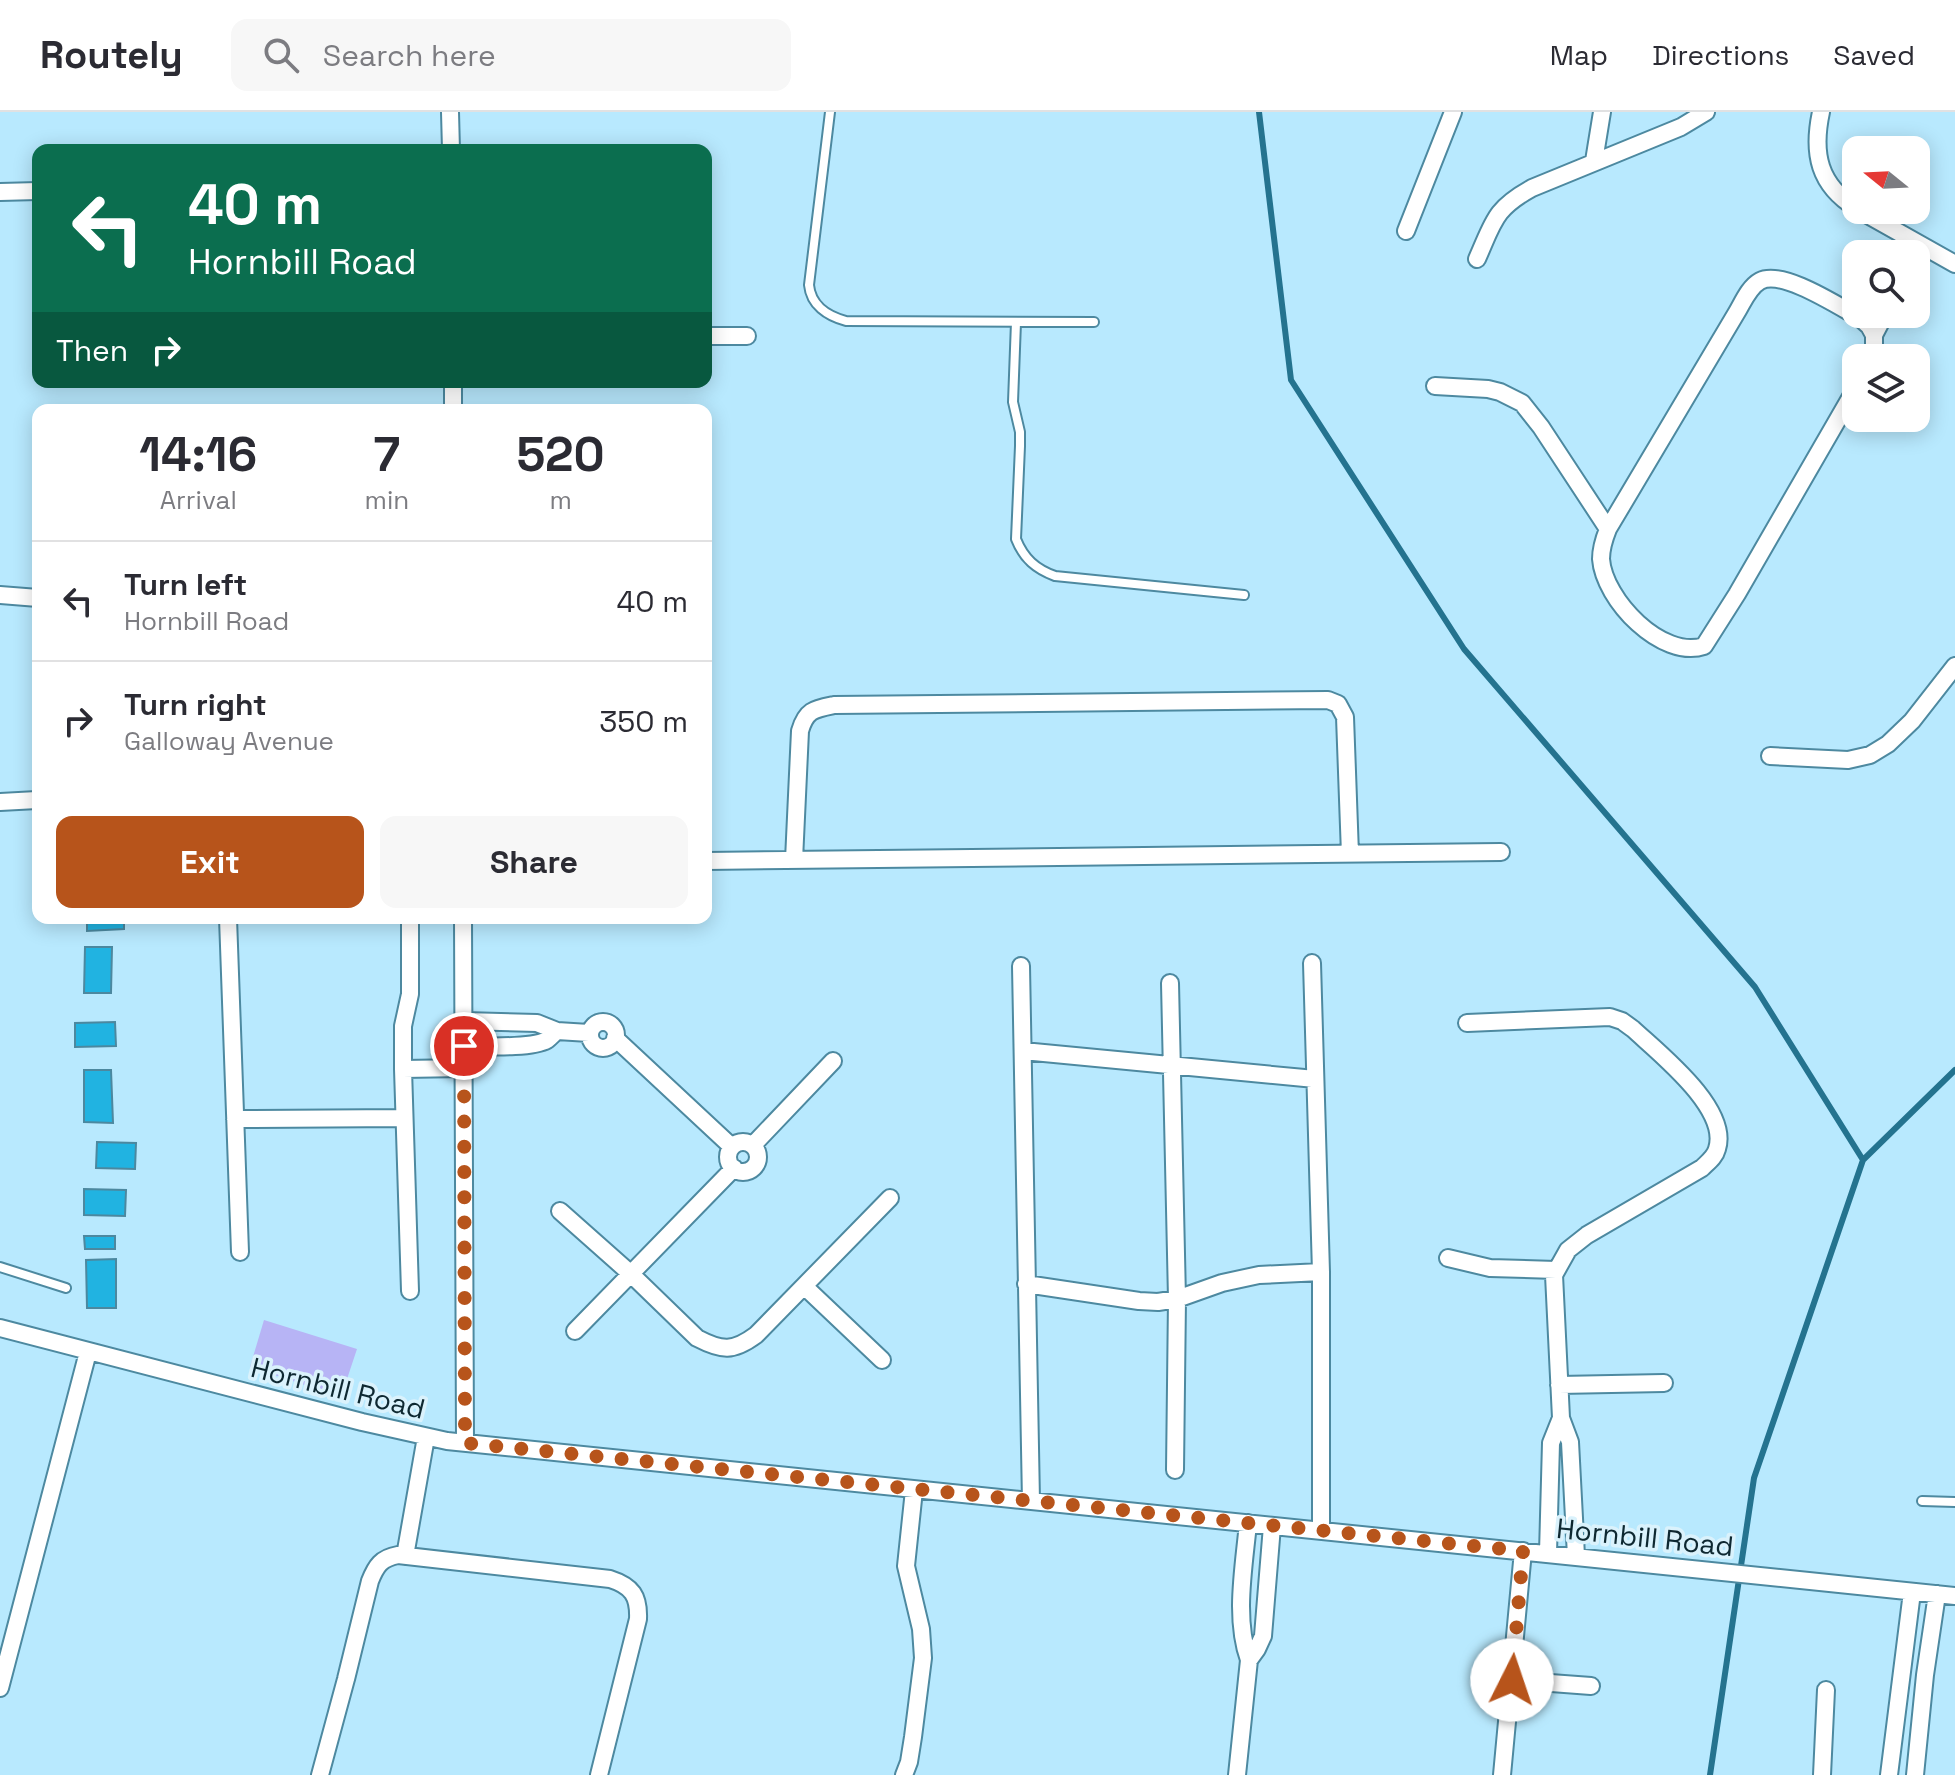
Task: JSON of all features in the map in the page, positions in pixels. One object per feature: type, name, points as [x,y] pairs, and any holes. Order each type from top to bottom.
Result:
[{"type":"street","points":[[450,112],[451,144]]},
{"type":"street","points":[[1406,231],[1453,112]]},
{"type":"street","points":[[1594,161],[1602,112]]},
{"type":"street","points":[[1477,259],[1504,205],[1532,188],[1681,127],[1706,112]]},
{"type":"street","points":[[1821,112],[1819,159],[1824,177],[1842,198]]},
{"type":"street","points":[[0,192],[32,191]]},
{"type":"street","points":[[1880,224],[1904,240]]},
{"type":"street","points":[[1930,254],[1955,264]]},
{"type":"street","points":[[1842,412],[1704,646],[1685,649],[1675,646],[1641,626],[1629,615],[1612,590],[1602,567],[1603,542],[1755,284],[1768,278],[1791,282],[1860,318],[1874,335]]},
{"type":"street","points":[[1874,344],[1878,328]]},
{"type":"street","points":[[712,336],[747,336]]},
{"type":"street","points":[[1435,386],[1488,389],[1522,403],[1608,529]]},
{"type":"street","points":[[0,595],[32,598]]},
{"type":"street","points":[[1770,756],[1848,760],[1870,755],[1888,744],[1912,721],[1955,666]]},
{"type":"street","points":[[794,860],[802,722],[808,713],[834,705],[1333,701],[1345,713],[1350,854]]},
{"type":"street","points":[[0,802],[32,800]]},
{"type":"street","points":[[712,861],[1501,852]]},
{"type":"street","points":[[228,924],[240,1252]]},
{"type":"street","points":[[410,924],[410,994],[403,1026],[410,1291]]},
{"type":"street","points":[[463,924],[465,1443]]},
{"type":"street","points":[[1312,963],[1321,1272],[1321,1530]]},
{"type":"street","points":[[1021,966],[1031,1501]]},
{"type":"street","points":[[1170,983],[1177,1299],[1175,1470]]},
{"type":"street","points":[[1467,1023],[1610,1017],[1622,1021],[1696,1090],[1716,1119],[1719,1135],[1713,1158],[1702,1168],[1587,1235],[1568,1250],[1556,1270],[1554,1285],[1561,1418],[1570,1442],[1576,1556]]},
{"type":"street","points":[[464,1021],[537,1023],[557,1031],[589,1033],[596,1024],[608,1023],[615,1031],[615,1038],[732,1147]]},
{"type":"street","points":[[464,1046],[537,1043],[557,1031]]},
{"type":"street","points":[[1023,1051],[1315,1079]]},
{"type":"street","points":[[753,1145],[833,1061]]},
{"type":"street","points":[[403,1069],[464,1068]]},
{"type":"street","points":[[235,1119],[404,1118]]},
{"type":"street","points":[[738,1142],[753,1145],[758,1154],[753,1168],[743,1172],[734,1168],[728,1154],[732,1147],[738,1142]]},
{"type":"street","points":[[575,1331],[734,1168]]},
{"type":"street","points":[[560,1211],[697,1338],[709,1345],[725,1348],[740,1346],[756,1335],[890,1198]]},
{"type":"street","points":[[1448,1258],[1490,1268],[1556,1270]]},
{"type":"street","points":[[1026,1284],[1158,1302],[1259,1275],[1321,1272]]},
{"type":"street","points":[[804,1286],[882,1360]]},
{"type":"street","name":"Hornbill Road","points":[[0,1328],[426,1437],[465,1443],[1955,1596]]},
{"type":"street","points":[[0,1688],[88,1352]]},
{"type":"street","points":[[1559,1385],[1664,1383]]},
{"type":"street","points":[[1548,1553],[1551,1443],[1561,1418]]},
{"type":"street","points":[[405,1556],[426,1437]]},
{"type":"street","points":[[904,1775],[911,1749],[923,1658],[921,1629],[906,1566],[914,1490]]},
{"type":"street","points":[[1237,1775],[1249,1660],[1242,1631],[1248,1523]]},
{"type":"street","points":[[1249,1660],[1263,1636],[1272,1526]]},
{"type":"street","points":[[1502,1775],[1523,1551]]},
{"type":"street","points":[[320,1775],[375,1569],[380,1561],[389,1557],[405,1556],[610,1579],[623,1583],[633,1593],[639,1606],[638,1619],[599,1775]]},
{"type":"street","points":[[1889,1775],[1912,1592]]},
{"type":"street","points":[[1915,1775],[1937,1594]]},
{"type":"street","points":[[1902,1673],[1925,1675]]},
{"type":"street","points":[[1512,1680],[1591,1686]]},
{"type":"street","points":[[1822,1775],[1826,1690]]},
{"type":"lane","points":[[830,112],[809,285],[809,293],[822,311],[846,321],[1094,322]]},
{"type":"lane","points":[[1016,322],[1013,402],[1020,432],[1016,539],[1033,565],[1055,576],[1244,595]]},
{"type":"lane","points":[[0,1267],[66,1288]]},
{"type":"lane","points":[[1922,1501],[1955,1502]]},
{"type":"shaded area","points":[[264,1320],[357,1349],[341,1397],[250,1367]]},
{"type":"building","points":[[87,924],[124,924],[124,929],[87,931]]},
{"type":"building","points":[[85,947],[112,947],[111,993],[84,993]]},
{"type":"building","points":[[115,1022],[116,1046],[75,1047],[75,1023]]},
{"type":"building","points":[[84,1070],[111,1070],[113,1123],[84,1122]]},
{"type":"building","points":[[97,1142],[136,1143],[135,1169],[96,1168]]},
{"type":"building","points":[[84,1189],[126,1190],[125,1216],[84,1215]]},
{"type":"building","points":[[84,1236],[115,1236],[115,1249],[85,1249]]},
{"type":"building","points":[[116,1259],[116,1308],[87,1308],[86,1260]]},
{"type":"waterway","points":[[1259,112],[1291,380],[1464,649],[1755,987],[1863,1160]]},
{"type":"waterway","points":[[1710,1775],[1754,1478],[1863,1160],[1955,1070]]},
{"type":"route","points":[[464,1046],[465,1443],[1523,1551],[1512,1680]]}]
